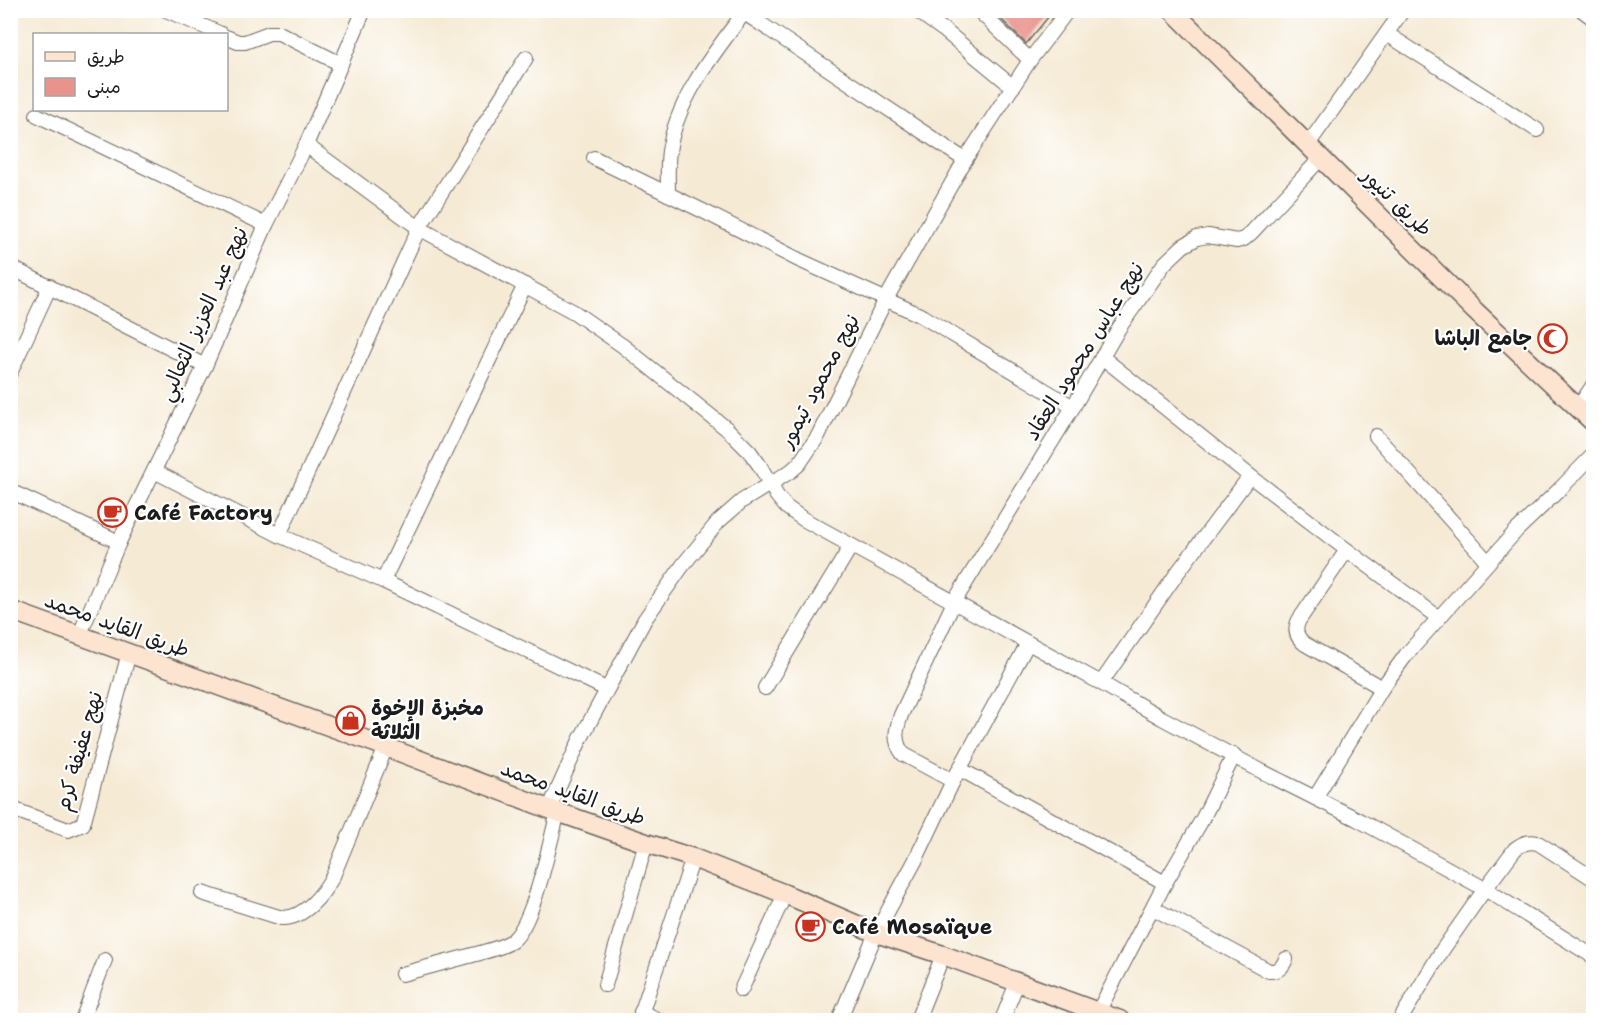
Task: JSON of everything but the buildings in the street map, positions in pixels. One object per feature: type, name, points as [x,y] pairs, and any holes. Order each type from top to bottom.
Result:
[{"type":"main road","name":"طريق تنيور","points":[[1172,10],[1320,159],[1593,423]]},
{"type":"main road","name":"طريق القايد محمد","points":[[10,610],[553,810],[693,858],[876,933],[943,954],[1120,1020]]},
{"type":"street","points":[[166,10],[219,33]]},
{"type":"street","name":"نهج عبد العزيز الثعالبي","points":[[80,634],[119,542],[205,366],[266,225],[306,145],[364,10]]},
{"type":"street","points":[[916,10],[1013,87]]},
{"type":"street","points":[[978,10],[1030,60]]},
{"type":"street","name":"نهج محمود تيمور","points":[[402,974],[492,950],[512,941],[524,925],[536,893],[553,810],[580,740],[645,619],[682,565],[718,522],[742,501],[795,468],[818,436],[886,299],[965,160],[1030,60],[1068,10]]},
{"type":"street","points":[[1307,146],[1403,10]]},
{"type":"street","points":[[1582,10],[1593,19]]},
{"type":"street","points":[[668,194],[669,153],[683,104],[742,12],[965,160]]},
{"type":"street","points":[[228,38],[245,42],[269,33],[279,33],[341,64]]},
{"type":"street","points":[[1387,34],[1537,130]]},
{"type":"street","points":[[279,535],[418,228],[526,58]]},
{"type":"street","points":[[37,115],[266,225]]},
{"type":"street","points":[[306,145],[418,228],[574,312],[623,346],[727,429],[750,452],[786,507],[803,519],[1162,718],[1357,819],[1485,889],[1593,957]]},
{"type":"street","points":[[594,158],[799,260],[920,315],[1073,408]]},
{"type":"street","name":"نهج عباس محمود العقاد","points":[[1165,883],[957,775],[903,753],[897,746],[897,729],[901,715],[954,602],[1073,408],[1119,328],[1164,264],[1183,246],[1197,238],[1208,236],[1237,241],[1244,239],[1320,159]]},
{"type":"street","points":[[10,267],[205,366]]},
{"type":"street","points":[[383,581],[525,285]]},
{"type":"street","points":[[10,374],[50,286]]},
{"type":"street","points":[[1102,357],[1250,476],[1439,618]]},
{"type":"street","points":[[1578,408],[1593,384]]},
{"type":"street","points":[[1376,436],[1488,562]]},
{"type":"street","points":[[1315,798],[1382,688],[1406,655],[1488,562],[1593,454]]},
{"type":"street","points":[[154,471],[279,535],[383,581],[606,689]]},
{"type":"street","points":[[1101,683],[1178,572],[1250,476]]},
{"type":"street","points":[[10,491],[119,542]]},
{"type":"street","points":[[765,688],[851,546]]},
{"type":"street","points":[[1347,550],[1299,620],[1296,633],[1305,644],[1382,688]]},
{"type":"street","points":[[838,1020],[876,933],[1028,643]]},
{"type":"street","name":"نهج عفيفة كرم","points":[[10,808],[68,830],[83,824],[129,653]]},
{"type":"street","points":[[202,893],[282,918],[289,918],[309,906],[323,892],[333,876],[386,747]]},
{"type":"street","points":[[1098,1012],[1234,756]]},
{"type":"street","points":[[1401,1020],[1443,949],[1515,849],[1530,842],[1538,843],[1593,879]]},
{"type":"street","points":[[605,985],[646,843]]},
{"type":"street","points":[[659,1020],[640,1016],[693,858]]},
{"type":"street","points":[[741,990],[785,894]]},
{"type":"street","points":[[1153,908],[1269,971],[1281,969],[1286,959]]},
{"type":"street","points":[[917,1020],[943,954]]},
{"type":"street","points":[[82,1020],[105,960]]},
{"type":"street","points":[[1002,1020],[1017,983]]},
{"type":"place","name":"جامع الباشا","points":[[1553,338]]},
{"type":"place","name":"Café Factory","points":[[113,513]]},
{"type":"place","name":"مخبزة الإخوة الثلاثة","points":[[350,720]]},
{"type":"place","name":"Café Mosaïque","points":[[811,927]]}]
